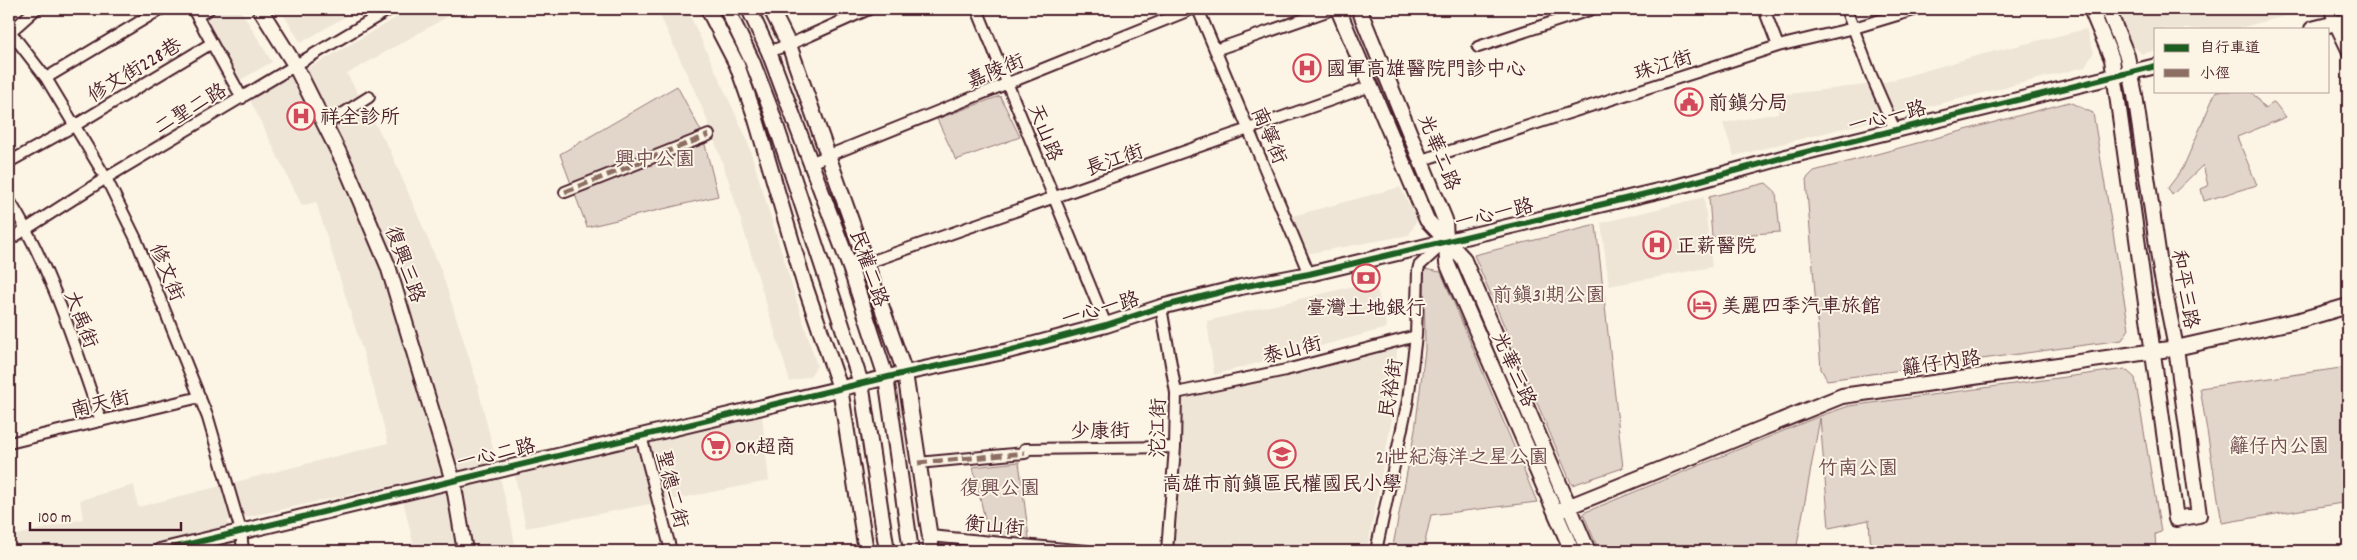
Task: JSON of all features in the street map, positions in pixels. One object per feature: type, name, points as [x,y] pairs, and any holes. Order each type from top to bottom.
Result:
[{"type":"street","points":[[9,32],[36,9]]},
{"type":"street","points":[[46,78],[161,9]]},
{"type":"street","points":[[209,9],[195,12],[242,98]]},
{"type":"street","name":"復興三路","points":[[260,9],[295,65],[345,165],[388,266],[453,480],[465,551]]},
{"type":"street","name":"二聖二路","points":[[9,240],[28,230],[106,178],[390,9]]},
{"type":"street","points":[[708,9],[736,65],[755,116],[804,283],[840,388],[866,551]]},
{"type":"street","points":[[727,9],[752,61],[771,110],[861,383],[887,551]]},
{"type":"street","name":"民權二路","points":[[749,9],[769,52],[851,270],[886,378],[911,551]]},
{"type":"street","name":"民權二路","points":[[771,9],[789,45],[905,373],[932,551]]},
{"type":"street","points":[[769,52],[869,9]]},
{"type":"street","name":"天山路","points":[[977,9],[1106,325]]},
{"type":"street","name":"嘉陵街","points":[[810,163],[1192,9]]},
{"type":"street","name":"南寧街","points":[[1198,9],[1309,274]]},
{"type":"street","points":[[1215,50],[1333,9]]},
{"type":"street","name":"光華二路","points":[[1338,9],[1427,220],[1447,240]]},
{"type":"street","name":"光華二路","points":[[1359,9],[1445,220],[1447,240]]},
{"type":"street","points":[[1478,47],[1592,9]]},
{"type":"street","points":[[1764,9],[1778,46]]},
{"type":"street","points":[[1846,9],[1871,75],[1895,130]]},
{"type":"street","name":"珠江街","points":[[1422,160],[1778,46],[1854,28],[1917,9]]},
{"type":"street","name":"和平三路","points":[[2091,9],[2112,59],[2176,519],[2199,515],[2176,348],[2161,272],[2131,72],[2127,56],[2108,9]]},
{"type":"street","points":[[2330,9],[2334,23],[2348,52]]},
{"type":"street","points":[[2316,28],[2348,20]]},
{"type":"street","name":"修文街","points":[[9,32],[46,78],[106,178],[136,239],[208,418],[241,531],[243,551]]},
{"type":"street","name":"修文街228巷","points":[[9,162],[74,126],[212,43]]},
{"type":"street","name":"一心一路","points":[[840,388],[1008,351],[1106,325],[1162,307],[1241,287],[1309,274],[1679,186],[1895,130],[2154,66]]},
{"type":"street","name":"長江街","points":[[867,263],[1249,131],[1371,86]]},
{"type":"street","points":[[325,125],[369,97]]},
{"type":"street","points":[[565,192],[708,135]]},
{"type":"street","name":"大禹街","points":[[9,200],[28,230],[73,339],[101,421]]},
{"type":"street","name":"民裕街","points":[[1376,551],[1408,400],[1416,336],[1419,266],[1447,240]]},
{"type":"street","name":"光華三路","points":[[1447,240],[1463,258],[1588,551]]},
{"type":"street","name":"光華三路","points":[[1447,240],[1447,264],[1572,551]]},
{"type":"street","name":"籬仔內路","points":[[1556,512],[1842,396],[2176,348],[2300,320],[2348,306]]},
{"type":"street","name":"沱江街","points":[[1162,307],[1176,393],[1175,447],[1167,551]]},
{"type":"street","name":"泰山街","points":[[1176,393],[1286,370],[1416,336]]},
{"type":"street","name":"一心二路","points":[[160,551],[840,388]]},
{"type":"street","name":"南天街","points":[[9,444],[200,398]]},
{"type":"street","name":"聖德二街","points":[[641,436],[670,551]]},
{"type":"street","name":"少康街","points":[[918,463],[1025,451],[1175,447]]},
{"type":"street","name":"衡山街","points":[[930,536],[1086,551]]},
{"type":"shaded area","points":[[186,9],[240,9],[272,62],[226,88]]},
{"type":"shaded area","points":[[280,9],[358,9],[301,43]]},
{"type":"shaded area","points":[[411,9],[461,9],[347,74],[391,152],[441,270],[476,379],[511,522],[516,551],[415,551],[399,484],[228,521],[231,551],[9,551],[9,537],[83,519],[80,500],[134,485],[138,507],[388,443],[371,378],[316,202],[302,206],[249,98],[325,59]]},
{"type":"shaded area","points":[[657,9],[687,9],[746,137],[817,366],[810,376],[790,382],[730,185],[705,114]]},
{"type":"shaded area","points":[[2113,9],[2132,9],[2134,16],[2163,9],[2311,9],[2240,28],[2154,28],[2154,51],[2142,54],[2131,44]]},
{"type":"shaded area","points":[[2086,29],[2094,52],[2085,67],[1734,156],[1723,123],[1778,113],[1779,95],[1882,83],[1983,54]]},
{"type":"shaded area","points":[[1400,187],[1417,220],[1409,235],[1306,254],[1289,217]]},
{"type":"shaded area","name":"正薪醫院","points":[[1704,197],[1712,267],[1609,286],[1601,223]]},
{"type":"shaded area","points":[[1375,281],[1387,328],[1214,375],[1207,321]]},
{"type":"shaded area","name":"高雄市前鎮區民權國民小學","points":[[1397,346],[1395,403],[1367,551],[1172,551],[1183,397]]},
{"type":"shaded area","points":[[762,415],[769,481],[526,528],[514,472]]},
{"type":"green space","name":"興中公園","points":[[677,86],[702,133],[718,196],[587,227],[560,154]]},
{"type":"green space","points":[[2216,92],[2252,92],[2265,109],[2274,102],[2286,117],[2237,137],[2257,185],[2204,201],[2201,189],[2208,186],[2203,165],[2172,195],[2168,188],[2183,168]]},
{"type":"green space","points":[[1000,96],[1020,137],[956,160],[937,119]]},
{"type":"green space","points":[[2069,102],[2093,113],[2129,329],[2122,340],[1827,380],[1821,369],[1806,179],[1814,171]]},
{"type":"green space","points":[[1766,183],[1776,192],[1780,232],[1712,237],[1709,197]]},
{"type":"green space","name":"前鎮31期公園","points":[[1596,225],[1623,468],[1572,485],[1474,255]]},
{"type":"green space","name":"21世紀海洋之星公園","points":[[1424,269],[1441,272],[1537,502],[1431,515],[1423,551],[1392,551],[1415,430],[1425,350]]},
{"type":"green space","name":"籬仔內公園","points":[[2348,367],[2348,502],[2222,523],[2200,388]]},
{"type":"green space","name":"竹南公園","points":[[2125,369],[2135,378],[2161,532],[2155,534],[2156,551],[1871,551],[1869,520],[1829,528],[1820,418],[1796,551],[1599,551],[1583,513],[1820,416],[1849,406]]},
{"type":"green space","name":"復興公園","points":[[1019,462],[1030,545],[990,541],[973,467]]},
{"type":"marked path","points":[[565,192],[709,135]]},
{"type":"marked path","points":[[918,463],[1025,453]]},
{"type":"cycle path","points":[[160,551],[905,373],[1008,351],[1106,325],[1161,307],[1241,287],[1309,274],[1679,186],[1786,157],[2154,66]]},
{"type":"place","name":"國軍高雄醫院門診中心","points":[[1307,68]]},
{"type":"place","name":"前鎮分局","points":[[1689,102]]},
{"type":"place","name":"祥全診所","points":[[301,116]]},
{"type":"place","name":"正薪醫院","points":[[1657,245]]},
{"type":"place","name":"臺灣土地銀行","points":[[1366,278]]},
{"type":"place","name":"美麗四季汽車旅館","points":[[1702,305]]},
{"type":"place","name":"OK超商","points":[[716,446]]},
{"type":"place","name":"高雄市前鎮區民權國民小學","points":[[1282,454]]}]
